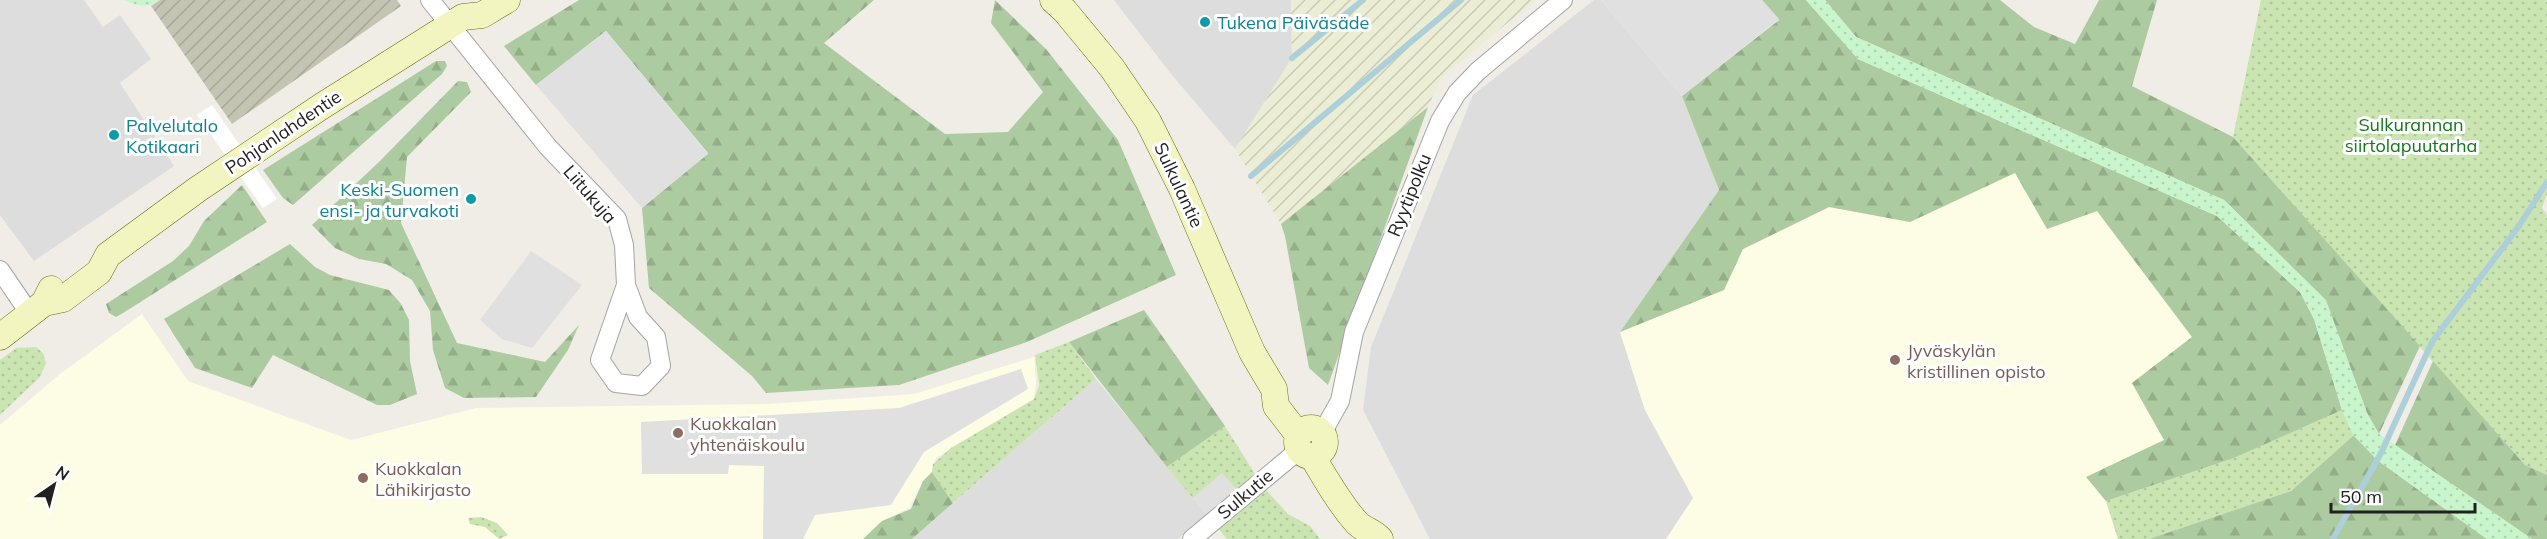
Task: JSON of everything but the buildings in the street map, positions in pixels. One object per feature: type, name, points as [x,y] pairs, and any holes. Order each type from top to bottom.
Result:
[{"type":"main road","name":"Pohjanlahdentie","points":[[0,337],[37,308],[53,285],[89,258],[108,255],[217,177],[462,14],[482,15],[507,0]]},
{"type":"main road","name":"Sulkulantie","points":[[1053,0],[1065,11],[1112,68],[1148,121],[1182,189],[1252,352],[1274,389],[1276,406],[1311,442],[1370,516],[1377,535]]},
{"type":"street","name":"Liitukuja","points":[[430,0],[462,14],[548,147],[617,219],[624,245],[626,285],[638,317],[656,337],[661,366],[642,386],[616,383],[600,360],[626,285]]},
{"type":"street","name":"Ryytipolku","points":[[1311,442],[1340,401],[1354,333],[1440,121],[1457,93],[1478,71],[1563,0]]},
{"type":"street","points":[[0,270],[37,308]]},
{"type":"street","name":"Sulkutie","points":[[1192,539],[1311,442]]},
{"type":"shaded area","points":[[0,0],[84,0],[103,27],[120,15],[151,59],[120,83],[174,166],[34,261],[0,215]]},
{"type":"shaded area","points":[[160,0],[397,0],[401,6],[232,124],[151,6]]},
{"type":"shaded area","points":[[1114,0],[1291,0],[1292,58],[1235,149],[1171,74]]},
{"type":"shaded area","points":[[1291,0],[1535,0],[1441,78],[1428,107],[1281,224],[1235,149],[1292,58]]},
{"type":"shaded area","points":[[1594,0],[1601,0],[1682,96],[1719,190],[1620,332],[1645,410],[1694,498],[1666,539],[1430,539],[1363,410],[1371,347],[1473,95]]},
{"type":"shaded area","points":[[1601,0],[1762,0],[1779,19],[1682,96]]},
{"type":"shaded area","points":[[606,31],[708,154],[642,208],[536,85]]},
{"type":"shaded area","name":"Jyväskylän kristillinen opisto","points":[[2015,172],[2047,229],[2097,211],[2192,337],[2132,383],[2164,440],[2087,477],[2106,501],[2118,539],[1666,539],[1693,498],[1645,410],[1620,332],[1724,290],[1743,249],[1830,207],[1910,222]]},
{"type":"shaded area","points":[[531,251],[582,285],[532,348],[502,339],[480,320]]},
{"type":"shaded area","name":"Kuokkalan yhtenäiskoulu","points":[[142,314],[188,381],[351,440],[476,408],[768,404],[914,394],[1034,357],[1036,383],[1034,399],[936,458],[932,472],[923,481],[909,508],[882,521],[863,539],[0,539],[0,425],[60,374]]},
{"type":"shaded area","points":[[1021,369],[1028,389],[924,452],[891,505],[815,515],[803,539],[763,539],[764,466],[729,465],[728,474],[642,474],[641,422],[899,408]]},
{"type":"shaded area","points":[[1096,379],[1207,515],[1178,539],[912,539]]},
{"type":"shaded area","points":[[1222,473],[1237,490],[1207,515],[1193,498]]},
{"type":"green space","points":[[124,0],[160,0],[151,5],[142,6]]},
{"type":"green space","points":[[579,0],[874,0],[824,43],[945,134],[1008,132],[1043,92],[991,23],[995,0],[1046,49],[1118,140],[1176,275],[1027,342],[899,385],[766,393],[752,376],[649,288],[642,208],[708,153],[606,31],[536,85],[504,46]]},
{"type":"green space","points":[[1762,0],[1806,0],[1858,59],[2217,216],[2300,292],[2314,319],[2342,410],[2234,458],[2106,501],[2086,477],[2164,440],[2132,383],[2192,337],[2097,211],[2047,229],[2015,173],[1910,222],[1829,207],[1743,249],[1724,290],[1620,332],[1719,190],[1682,96],[1779,20]]},
{"type":"green space","points":[[1806,0],[1825,0],[1856,37],[2224,200],[2326,300],[2367,413],[2379,434],[2532,539],[2487,539],[2377,460],[2353,435],[2342,410],[2314,319],[2300,292],[2217,216],[1858,59]]},
{"type":"green space","points":[[1825,0],[2000,0],[2034,27],[2075,44],[2099,0],[2157,0],[2132,86],[2233,137],[2420,346],[2379,434],[2367,413],[2325,300],[2224,200],[1856,37]]},
{"type":"green space","name":"Sulkurannan siirtolapuutarha","points":[[2261,0],[2547,0],[2547,194],[2542,208],[2547,215],[2547,475],[2525,465],[2233,137]]},
{"type":"green space","points":[[436,61],[445,61],[447,66],[442,74],[293,205],[283,198],[263,170]]},
{"type":"green space","points":[[458,81],[467,82],[471,92],[407,157],[401,223],[457,343],[545,362],[579,325],[568,350],[536,397],[464,398],[445,388],[433,350],[430,311],[412,280],[386,264],[359,259],[335,248],[312,225],[380,161]]},
{"type":"green space","points":[[1428,107],[1328,385],[1309,368],[1281,224]]},
{"type":"green space","points":[[242,185],[267,222],[123,313],[116,317],[109,313],[106,304],[173,261],[189,246],[204,221]]},
{"type":"green space","points":[[290,244],[315,267],[330,275],[389,290],[401,304],[409,320],[410,361],[417,394],[390,405],[377,405],[273,355],[252,388],[195,368],[164,319]]},
{"type":"green space","points":[[1144,310],[1225,426],[1167,467],[1069,342]]},
{"type":"green space","points":[[1069,342],[1096,379],[953,503],[932,472],[933,464],[951,448],[1034,399],[1039,385],[1035,355]]},
{"type":"green space","points":[[36,347],[43,353],[46,363],[40,377],[0,415],[0,360],[16,348]]},
{"type":"green space","points":[[2433,361],[2525,465],[2547,475],[2547,539],[2532,539],[2395,445]]},
{"type":"green space","points":[[2342,410],[2354,435],[2291,491],[2149,539],[2118,539],[2106,501],[2234,458]]},
{"type":"green space","points":[[1225,426],[1255,474],[1237,490],[1222,474],[1193,498],[1167,467]]},
{"type":"green space","points":[[2354,435],[2377,460],[2487,539],[2149,539],[2291,491]]},
{"type":"green space","points":[[932,472],[953,503],[912,539],[863,539],[882,521],[911,509],[923,481]]},
{"type":"green space","points":[[1266,490],[1288,514],[1310,526],[1320,539],[1227,539],[1217,527]]},
{"type":"green space","points":[[481,517],[497,523],[508,535],[499,539],[485,527],[470,524],[468,518]]},
{"type":"pier","points":[[212,105],[277,199],[263,208],[197,115]]},
{"type":"waterway","points":[[1292,58],[1363,0]]},
{"type":"waterway","points":[[1251,176],[1461,0]]},
{"type":"waterway","points":[[2333,539],[2381,453],[2432,342],[2519,226],[2547,182]]},
{"type":"place","name":"Tukena Päiväsäde","points":[[1205,22]]},
{"type":"place","name":"Palvelutalo Kotikaari","points":[[114,135]]},
{"type":"place","name":"Keski-Suomen ensi- ja turvakoti","points":[[471,199]]},
{"type":"place","name":"Jyväskylän kristillinen opisto","points":[[1895,360]]},
{"type":"place","name":"Kuokkalan yhtenäiskoulu","points":[[678,433]]},
{"type":"place","name":"Kuokkalan Lähikirjasto","points":[[363,478]]}]
